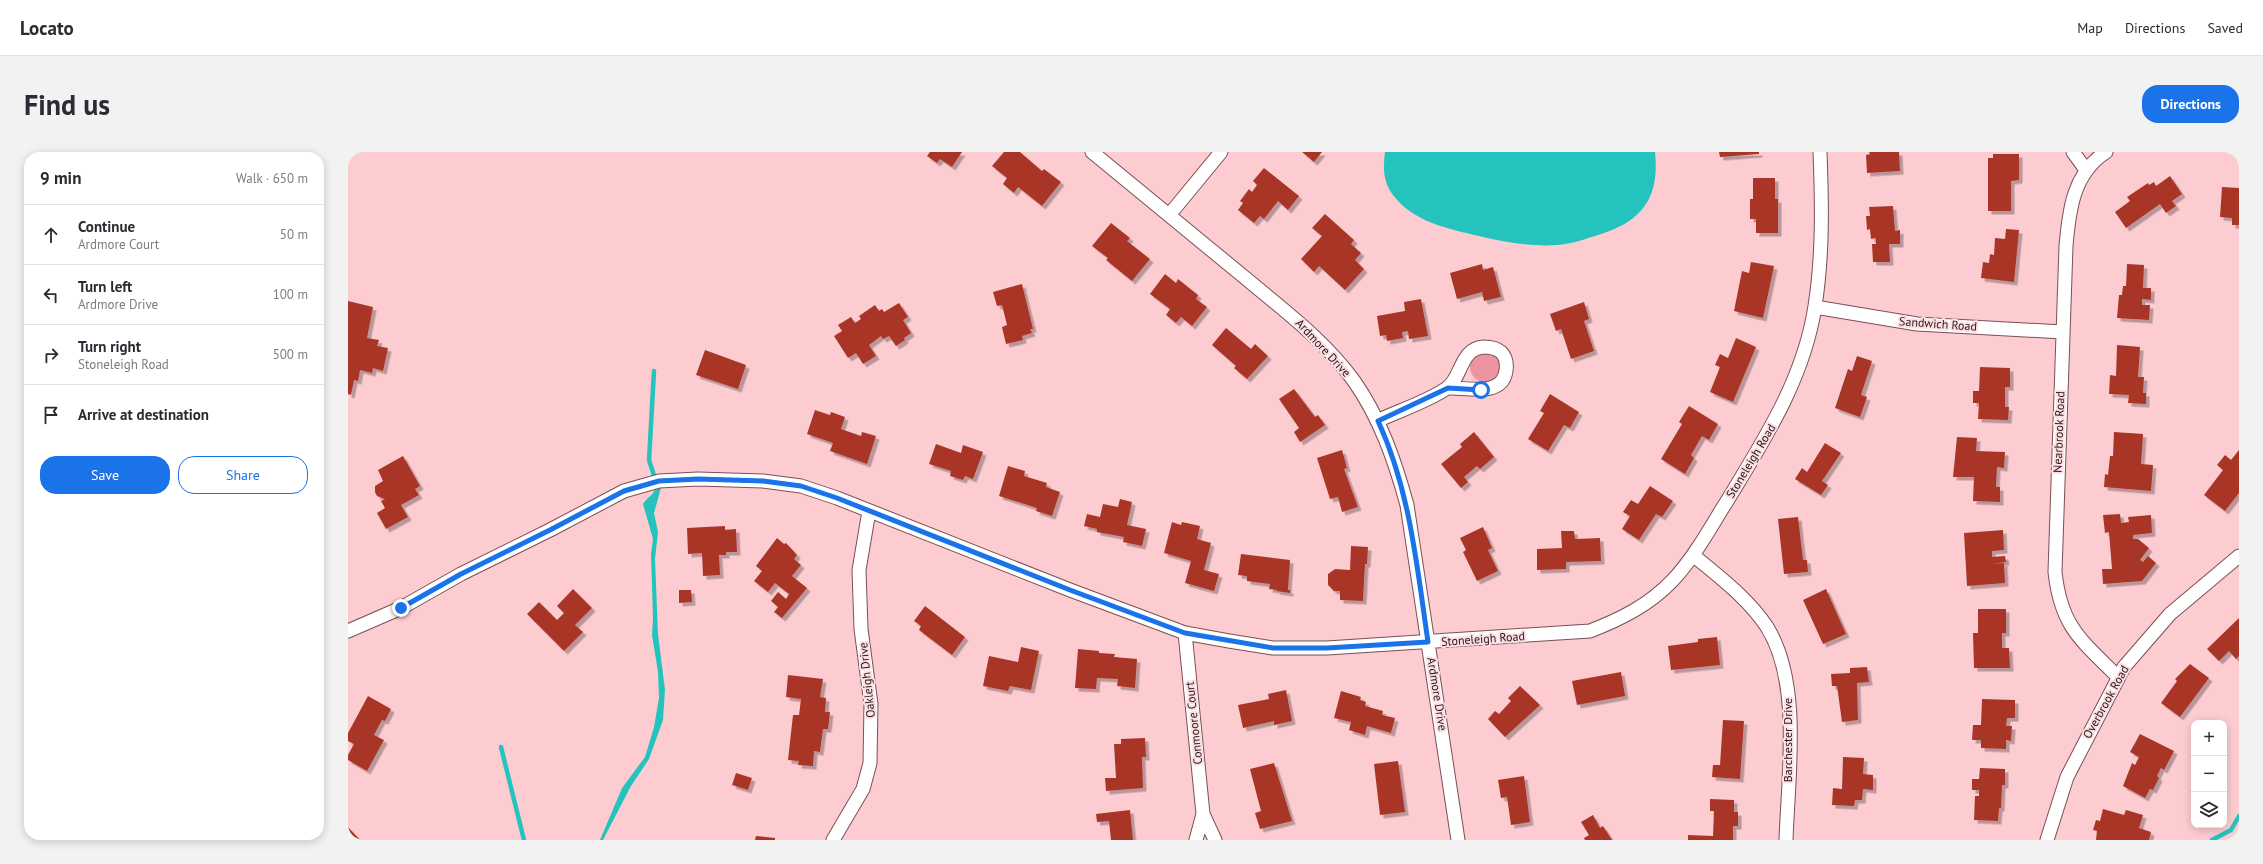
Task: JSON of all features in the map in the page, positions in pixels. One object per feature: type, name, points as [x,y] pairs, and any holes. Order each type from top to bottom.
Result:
[{"type":"street","name":"Ardmore Drive","points":[[1092,152],[1170,214],[1304,325],[1338,360],[1354,381],[1378,421],[1393,458],[1407,505],[1458,840]]},
{"type":"street","points":[[1170,214],[1221,152]]},
{"type":"street","name":"Stoneleigh Road","points":[[348,631],[401,608],[461,574],[624,491],[659,481],[698,479],[763,481],[801,486],[870,511],[1185,633],[1273,648],[1327,648],[1590,631],[1624,618],[1652,599],[1673,581],[1693,555],[1770,431],[1796,375],[1815,307],[1822,228],[1820,152]]},
{"type":"street","points":[[2073,152],[2086,170]]},
{"type":"street","name":"Nearbrook Road","points":[[2106,152],[2086,170],[2074,193],[2069,214],[2055,549],[2058,597],[2070,626],[2118,677]]},
{"type":"street","name":"Sandwich Road","points":[[1815,307],[1917,324],[2063,332]]},
{"type":"street","points":[[1378,421],[1448,388],[1481,390],[1490,389],[1499,384],[1506,374],[1507,364],[1503,354],[1498,349],[1489,347],[1480,347],[1472,351],[1465,358],[1448,388]]},
{"type":"street","name":"Oakleigh Drive","points":[[832,840],[863,789],[870,763],[871,704],[861,628],[859,570],[870,511]]},
{"type":"street","name":"Barchester Drive","points":[[1693,555],[1746,601],[1767,628],[1785,674],[1790,714],[1786,840]]},
{"type":"street","name":"Overbrook Road","points":[[2047,840],[2067,777],[2118,677],[2170,614],[2239,556]]},
{"type":"street","name":"Conmoore Court","points":[[1185,633],[1203,814],[1215,840]]},
{"type":"street","name":"Conmoore Court","points":[[1196,840],[1203,814]]},
{"type":"shaded area","points":[[1485,352],[1496,356],[1500,367],[1496,378],[1485,382],[1474,378],[1470,367],[1474,356]]},
{"type":"water","points":[[1385,152],[1655,152],[1656,169],[1654,183],[1644,206],[1626,223],[1613,230],[1573,242],[1557,245],[1527,245],[1488,238],[1444,227],[1421,218],[1411,212],[1393,195],[1387,185],[1384,169]]},
{"type":"water","points":[[661,488],[654,513],[658,532],[655,559],[658,634],[665,690],[663,720],[649,759],[631,786],[603,840],[600,840],[622,788],[645,757],[654,727],[659,698],[658,672],[652,635],[651,554],[653,539],[643,504],[655,489]]},
{"type":"building","points":[[930,152],[962,152],[952,167],[940,159],[937,163],[927,156]]},
{"type":"building","points":[[1004,152],[1020,152],[1042,171],[1044,169],[1061,182],[1042,206],[1018,187],[1014,193],[1003,184],[1007,178],[992,166]]},
{"type":"building","points":[[1302,152],[1322,152],[1314,162]]},
{"type":"building","points":[[1719,152],[1759,152],[1759,154],[1720,157]]},
{"type":"building","points":[[1869,152],[1899,152],[1900,171],[1867,173],[1866,155],[1870,154]]},
{"type":"building","points":[[1993,154],[2019,154],[2019,180],[2011,181],[2011,211],[1988,211],[1988,158],[1993,158]]},
{"type":"building","points":[[1264,168],[1299,196],[1288,210],[1278,201],[1264,219],[1260,216],[1254,223],[1238,210],[1243,203],[1240,201],[1249,189],[1252,192],[1257,185],[1253,181]]},
{"type":"building","points":[[2170,176],[2182,194],[2172,201],[2176,206],[2166,213],[2160,204],[2126,228],[2115,212],[2130,201],[2127,197],[2148,183],[2149,185],[2154,182],[2156,186]]},
{"type":"building","points":[[1753,178],[1775,178],[1775,199],[1778,199],[1778,233],[1756,233],[1756,219],[1750,219],[1750,199],[1753,199]]},
{"type":"building","points":[[2222,187],[2239,188],[2239,225],[2232,225],[2232,218],[2220,217]]},
{"type":"building","points":[[1893,206],[1895,231],[1900,230],[1900,244],[1889,244],[1890,262],[1873,262],[1872,244],[1876,244],[1876,238],[1871,239],[1870,229],[1867,230],[1866,216],[1870,216],[1869,207]]},
{"type":"building","points":[[1325,214],[1354,240],[1351,244],[1361,253],[1355,260],[1364,269],[1345,290],[1319,266],[1314,272],[1301,259],[1322,236],[1312,228]]},
{"type":"building","points":[[1111,223],[1130,238],[1127,241],[1150,259],[1132,281],[1106,260],[1108,258],[1092,246]]},
{"type":"building","points":[[2006,229],[2019,230],[2014,282],[1981,278],[1983,262],[1989,263],[1990,254],[1994,255],[1995,238],[2005,239]]},
{"type":"building","points":[[1751,262],[1774,266],[1763,318],[1734,311],[1742,271],[1749,273]]},
{"type":"building","points":[[1482,264],[1483,270],[1493,267],[1501,297],[1484,301],[1482,292],[1457,299],[1450,273]]},
{"type":"building","points":[[2127,264],[2144,265],[2143,288],[2151,288],[2151,300],[2142,299],[2142,305],[2150,305],[2149,320],[2117,318],[2119,295],[2122,295],[2123,286],[2126,286]]},
{"type":"building","points":[[1165,274],[1176,283],[1178,279],[1198,295],[1196,299],[1207,307],[1192,326],[1181,317],[1176,323],[1166,315],[1170,309],[1150,294]]},
{"type":"building","points":[[1022,284],[1033,329],[1030,329],[1032,333],[1022,336],[1023,340],[1006,344],[1002,327],[1007,325],[1002,305],[997,306],[993,292]]},
{"type":"building","points":[[1421,299],[1428,336],[1409,339],[1408,331],[1402,332],[1403,338],[1387,341],[1386,335],[1380,336],[1377,316],[1405,311],[1404,302]]},
{"type":"building","points":[[348,301],[373,307],[367,338],[379,340],[377,346],[388,348],[383,371],[373,368],[372,373],[360,370],[358,381],[354,380],[351,395],[348,394]]},
{"type":"building","points":[[1584,302],[1589,319],[1584,321],[1594,351],[1571,359],[1561,329],[1556,331],[1550,314]]},
{"type":"building","points":[[899,303],[908,317],[903,320],[911,333],[904,338],[905,340],[896,346],[889,336],[883,339],[881,336],[869,345],[876,356],[863,364],[856,353],[848,358],[834,336],[842,331],[838,325],[851,317],[855,323],[861,319],[859,316],[875,305],[879,311],[882,309],[884,312]]},
{"type":"building","points":[[1226,328],[1251,349],[1255,344],[1268,356],[1247,379],[1234,368],[1236,366],[1212,345]]},
{"type":"building","points":[[1736,338],[1756,347],[1733,402],[1710,392],[1720,367],[1715,365],[1720,354],[1728,358]]},
{"type":"building","points":[[2117,345],[2140,347],[2138,377],[2144,377],[2143,393],[2146,393],[2146,404],[2128,403],[2129,395],[2109,394],[2110,375],[2116,376]]},
{"type":"building","points":[[705,350],[746,365],[738,389],[696,375]]},
{"type":"building","points":[[1857,356],[1872,361],[1861,395],[1867,397],[1860,417],[1835,408],[1848,369],[1852,371]]},
{"type":"building","points":[[1980,367],[2010,368],[2010,387],[2005,387],[2005,407],[2009,407],[2008,420],[1978,419],[1979,403],[1973,403],[1973,391],[1979,391]]},
{"type":"building","points":[[1294,389],[1315,417],[1318,415],[1325,425],[1300,442],[1294,432],[1299,428],[1279,399]]},
{"type":"building","points":[[1550,394],[1579,412],[1570,428],[1564,425],[1548,451],[1528,439],[1544,413],[1540,411]]},
{"type":"building","points":[[1689,406],[1718,424],[1709,440],[1702,436],[1691,455],[1694,458],[1685,474],[1661,459],[1682,424],[1679,422]]},
{"type":"building","points":[[815,410],[830,415],[831,412],[845,417],[841,429],[861,436],[862,432],[876,436],[867,464],[830,451],[833,443],[807,434]]},
{"type":"building","points":[[1474,432],[1494,457],[1480,469],[1477,466],[1464,477],[1468,482],[1461,488],[1441,464],[1462,447],[1460,444]]},
{"type":"building","points":[[2114,432],[2143,434],[2141,464],[2153,465],[2151,491],[2104,487],[2105,474],[2108,475],[2110,456],[2113,456]]},
{"type":"building","points":[[1957,437],[1977,438],[1976,451],[2005,452],[2004,468],[1997,467],[1996,487],[2000,487],[2000,502],[1973,501],[1974,477],[1953,477]]},
{"type":"building","points":[[1825,443],[1841,453],[1822,481],[1828,485],[1821,495],[1795,479],[1802,468],[1807,472]]},
{"type":"building","points":[[936,444],[961,453],[963,445],[983,452],[973,479],[965,476],[963,480],[950,476],[951,471],[929,464]]},
{"type":"building","points":[[1342,450],[1347,468],[1344,469],[1358,507],[1342,512],[1338,497],[1330,499],[1317,458]]},
{"type":"building","points":[[2239,450],[2239,493],[2225,511],[2204,495],[2223,470],[2217,465],[2225,455],[2231,460]]},
{"type":"building","points":[[403,456],[420,486],[415,489],[419,495],[401,505],[408,517],[386,529],[377,513],[385,508],[381,501],[385,499],[377,496],[375,492],[375,486],[383,481],[378,470]]},
{"type":"building","points":[[1008,466],[1025,471],[1024,476],[1047,483],[1046,487],[1060,492],[1052,516],[1036,511],[1037,508],[999,496]]},
{"type":"building","points":[[1650,486],[1673,501],[1662,517],[1656,514],[1639,540],[1622,529],[1630,516],[1623,512],[1631,500],[1638,504]]},
{"type":"building","points":[[1120,499],[1132,502],[1127,525],[1146,529],[1142,546],[1123,542],[1124,537],[1097,532],[1097,529],[1084,526],[1087,514],[1100,517],[1103,504],[1118,507]]},
{"type":"building","points":[[2120,514],[2121,523],[2129,522],[2128,517],[2151,515],[2152,533],[2133,535],[2133,539],[2138,539],[2149,548],[2140,560],[2143,562],[2148,556],[2156,563],[2142,581],[2103,584],[2102,569],[2112,569],[2109,532],[2105,533],[2103,515]]},
{"type":"building","points":[[1798,517],[1803,560],[1807,560],[1808,572],[1784,574],[1778,519]]},
{"type":"building","points":[[1172,522],[1181,525],[1182,522],[1200,526],[1197,539],[1211,543],[1204,570],[1219,574],[1214,591],[1185,583],[1191,561],[1164,553]]},
{"type":"building","points":[[725,526],[725,530],[736,529],[737,552],[726,552],[726,555],[719,555],[720,575],[703,576],[702,553],[688,554],[687,528]]},
{"type":"building","points":[[1483,527],[1492,548],[1488,550],[1498,571],[1477,581],[1463,552],[1466,550],[1460,538]]},
{"type":"building","points":[[2003,530],[2004,550],[1992,551],[1992,557],[2005,556],[2006,562],[1992,564],[2004,563],[2005,583],[1967,586],[1964,533]]},
{"type":"building","points":[[1561,531],[1574,531],[1575,539],[1600,538],[1601,561],[1566,562],[1566,569],[1537,570],[1537,549],[1562,548]]},
{"type":"building","points":[[777,538],[784,544],[786,543],[797,555],[794,559],[801,565],[792,576],[807,588],[782,618],[774,612],[778,607],[771,601],[778,592],[786,599],[789,594],[775,583],[768,592],[754,581],[762,571],[756,566]]},
{"type":"building","points":[[1351,546],[1368,547],[1367,564],[1365,564],[1363,601],[1340,600],[1340,591],[1334,591],[1328,585],[1328,574],[1335,569],[1350,570]]},
{"type":"building","points":[[1241,554],[1290,560],[1288,590],[1290,590],[1290,593],[1269,589],[1270,584],[1247,581],[1247,576],[1238,575]]},
{"type":"building","points":[[573,589],[592,608],[575,625],[583,632],[564,651],[527,614],[539,602],[557,620],[564,613],[557,606]]},
{"type":"building","points":[[1826,589],[1846,634],[1823,644],[1803,600]]},
{"type":"building","points":[[679,590],[691,590],[692,602],[679,603]]},
{"type":"building","points":[[925,606],[965,637],[952,655],[919,630],[921,626],[914,621]]},
{"type":"building","points":[[1978,609],[2006,609],[2006,633],[2002,633],[2002,648],[2009,648],[2010,668],[1974,668],[1973,633],[1978,633]]},
{"type":"building","points":[[2239,618],[2239,656],[2236,659],[2229,651],[2219,661],[2207,649]]},
{"type":"building","points":[[1717,637],[1720,665],[1671,670],[1668,646],[1698,642],[1698,639]]},
{"type":"building","points":[[1021,647],[1039,651],[1031,690],[1010,686],[1008,691],[983,686],[989,656],[1018,662]]},
{"type":"building","points":[[1078,649],[1115,654],[1114,657],[1137,659],[1135,688],[1117,686],[1118,679],[1097,678],[1096,689],[1075,688]]},
{"type":"building","points":[[2190,664],[2209,678],[2180,717],[2161,703],[2177,681],[2175,679]]},
{"type":"building","points":[[1867,667],[1869,682],[1857,683],[1858,720],[1842,722],[1837,686],[1832,686],[1831,674],[1850,673],[1850,668]]},
{"type":"building","points":[[1621,672],[1625,696],[1577,705],[1572,681]]},
{"type":"building","points":[[788,675],[823,679],[820,697],[826,698],[825,712],[830,712],[828,729],[823,729],[820,752],[814,751],[813,766],[798,765],[799,761],[788,760],[793,715],[799,715],[801,699],[786,697]]},
{"type":"building","points":[[1520,686],[1540,705],[1505,737],[1488,719],[1495,711],[1499,714],[1511,701],[1508,698]]},
{"type":"building","points":[[1286,690],[1292,721],[1274,725],[1274,721],[1243,728],[1238,705],[1269,699],[1268,694]]},
{"type":"building","points":[[1341,691],[1361,697],[1360,700],[1366,702],[1365,706],[1383,711],[1382,715],[1395,718],[1391,733],[1367,726],[1365,735],[1349,730],[1351,722],[1334,718]]},
{"type":"building","points":[[368,696],[391,709],[385,721],[382,720],[374,735],[384,740],[367,771],[348,760],[348,755],[354,744],[348,741],[348,733]]},
{"type":"building","points":[[1982,699],[2015,700],[2015,718],[2007,718],[2006,726],[2012,726],[2011,741],[2006,740],[2006,749],[1981,748],[1981,740],[1972,740],[1973,725],[1981,725]]},
{"type":"building","points":[[1723,720],[1744,721],[1740,779],[1712,777],[1713,765],[1720,765]]},
{"type":"building","points":[[2140,734],[2174,751],[2164,770],[2161,768],[2157,776],[2159,778],[2153,790],[2150,789],[2145,798],[2123,786],[2132,763],[2135,765],[2139,757],[2130,752]]},
{"type":"building","points":[[1145,738],[1146,757],[1142,757],[1143,788],[1106,791],[1105,778],[1116,778],[1114,744],[1121,744],[1121,739]]},
{"type":"building","points":[[1843,757],[1864,758],[1863,774],[1873,775],[1873,790],[1863,789],[1862,800],[1855,800],[1854,806],[1832,805],[1833,788],[1842,789]]},
{"type":"building","points":[[1398,761],[1405,812],[1380,815],[1374,764]]},
{"type":"building","points":[[1274,763],[1292,821],[1260,829],[1255,813],[1261,811],[1250,769]]},
{"type":"building","points":[[1980,768],[2005,769],[2005,785],[2002,785],[2001,808],[1999,808],[1998,821],[1974,820],[1975,796],[1979,796],[1979,790],[1972,790],[1972,779],[1979,779]]},
{"type":"building","points":[[736,773],[752,778],[748,790],[732,785]]},
{"type":"building","points":[[1524,776],[1530,822],[1511,825],[1507,797],[1501,798],[1498,780]]},
{"type":"building","points":[[1710,799],[1734,800],[1734,812],[1738,812],[1738,826],[1733,826],[1733,840],[1688,840],[1688,835],[1713,836],[1714,811],[1710,811]]},
{"type":"building","points":[[2103,809],[2124,815],[2126,810],[2143,815],[2139,828],[2151,832],[2149,840],[2096,840],[2097,831],[2093,830],[2096,820],[2100,821]]},
{"type":"building","points":[[1130,810],[1133,840],[1111,840],[1109,821],[1097,822],[1096,814]]},
{"type":"building","points":[[1593,815],[1600,828],[1603,826],[1612,840],[1585,840],[1584,838],[1589,835],[1581,822]]},
{"type":"building","points":[[348,827],[360,840],[348,840]]},
{"type":"building","points":[[756,836],[775,838],[775,840],[755,840]]},
{"type":"waterway","points":[[654,371],[649,460],[658,488]]},
{"type":"waterway","points":[[501,747],[524,840]]},
{"type":"waterway","points":[[2212,840],[2231,830],[2239,816]]},
{"type":"route","points":[[401,608],[461,574],[624,491],[659,481],[698,479],[763,481],[801,486],[837,498],[1070,590],[1185,633],[1273,648],[1327,648],[1428,642],[1407,505],[1393,458],[1378,421],[1448,388],[1462,387],[1481,390]]}]
